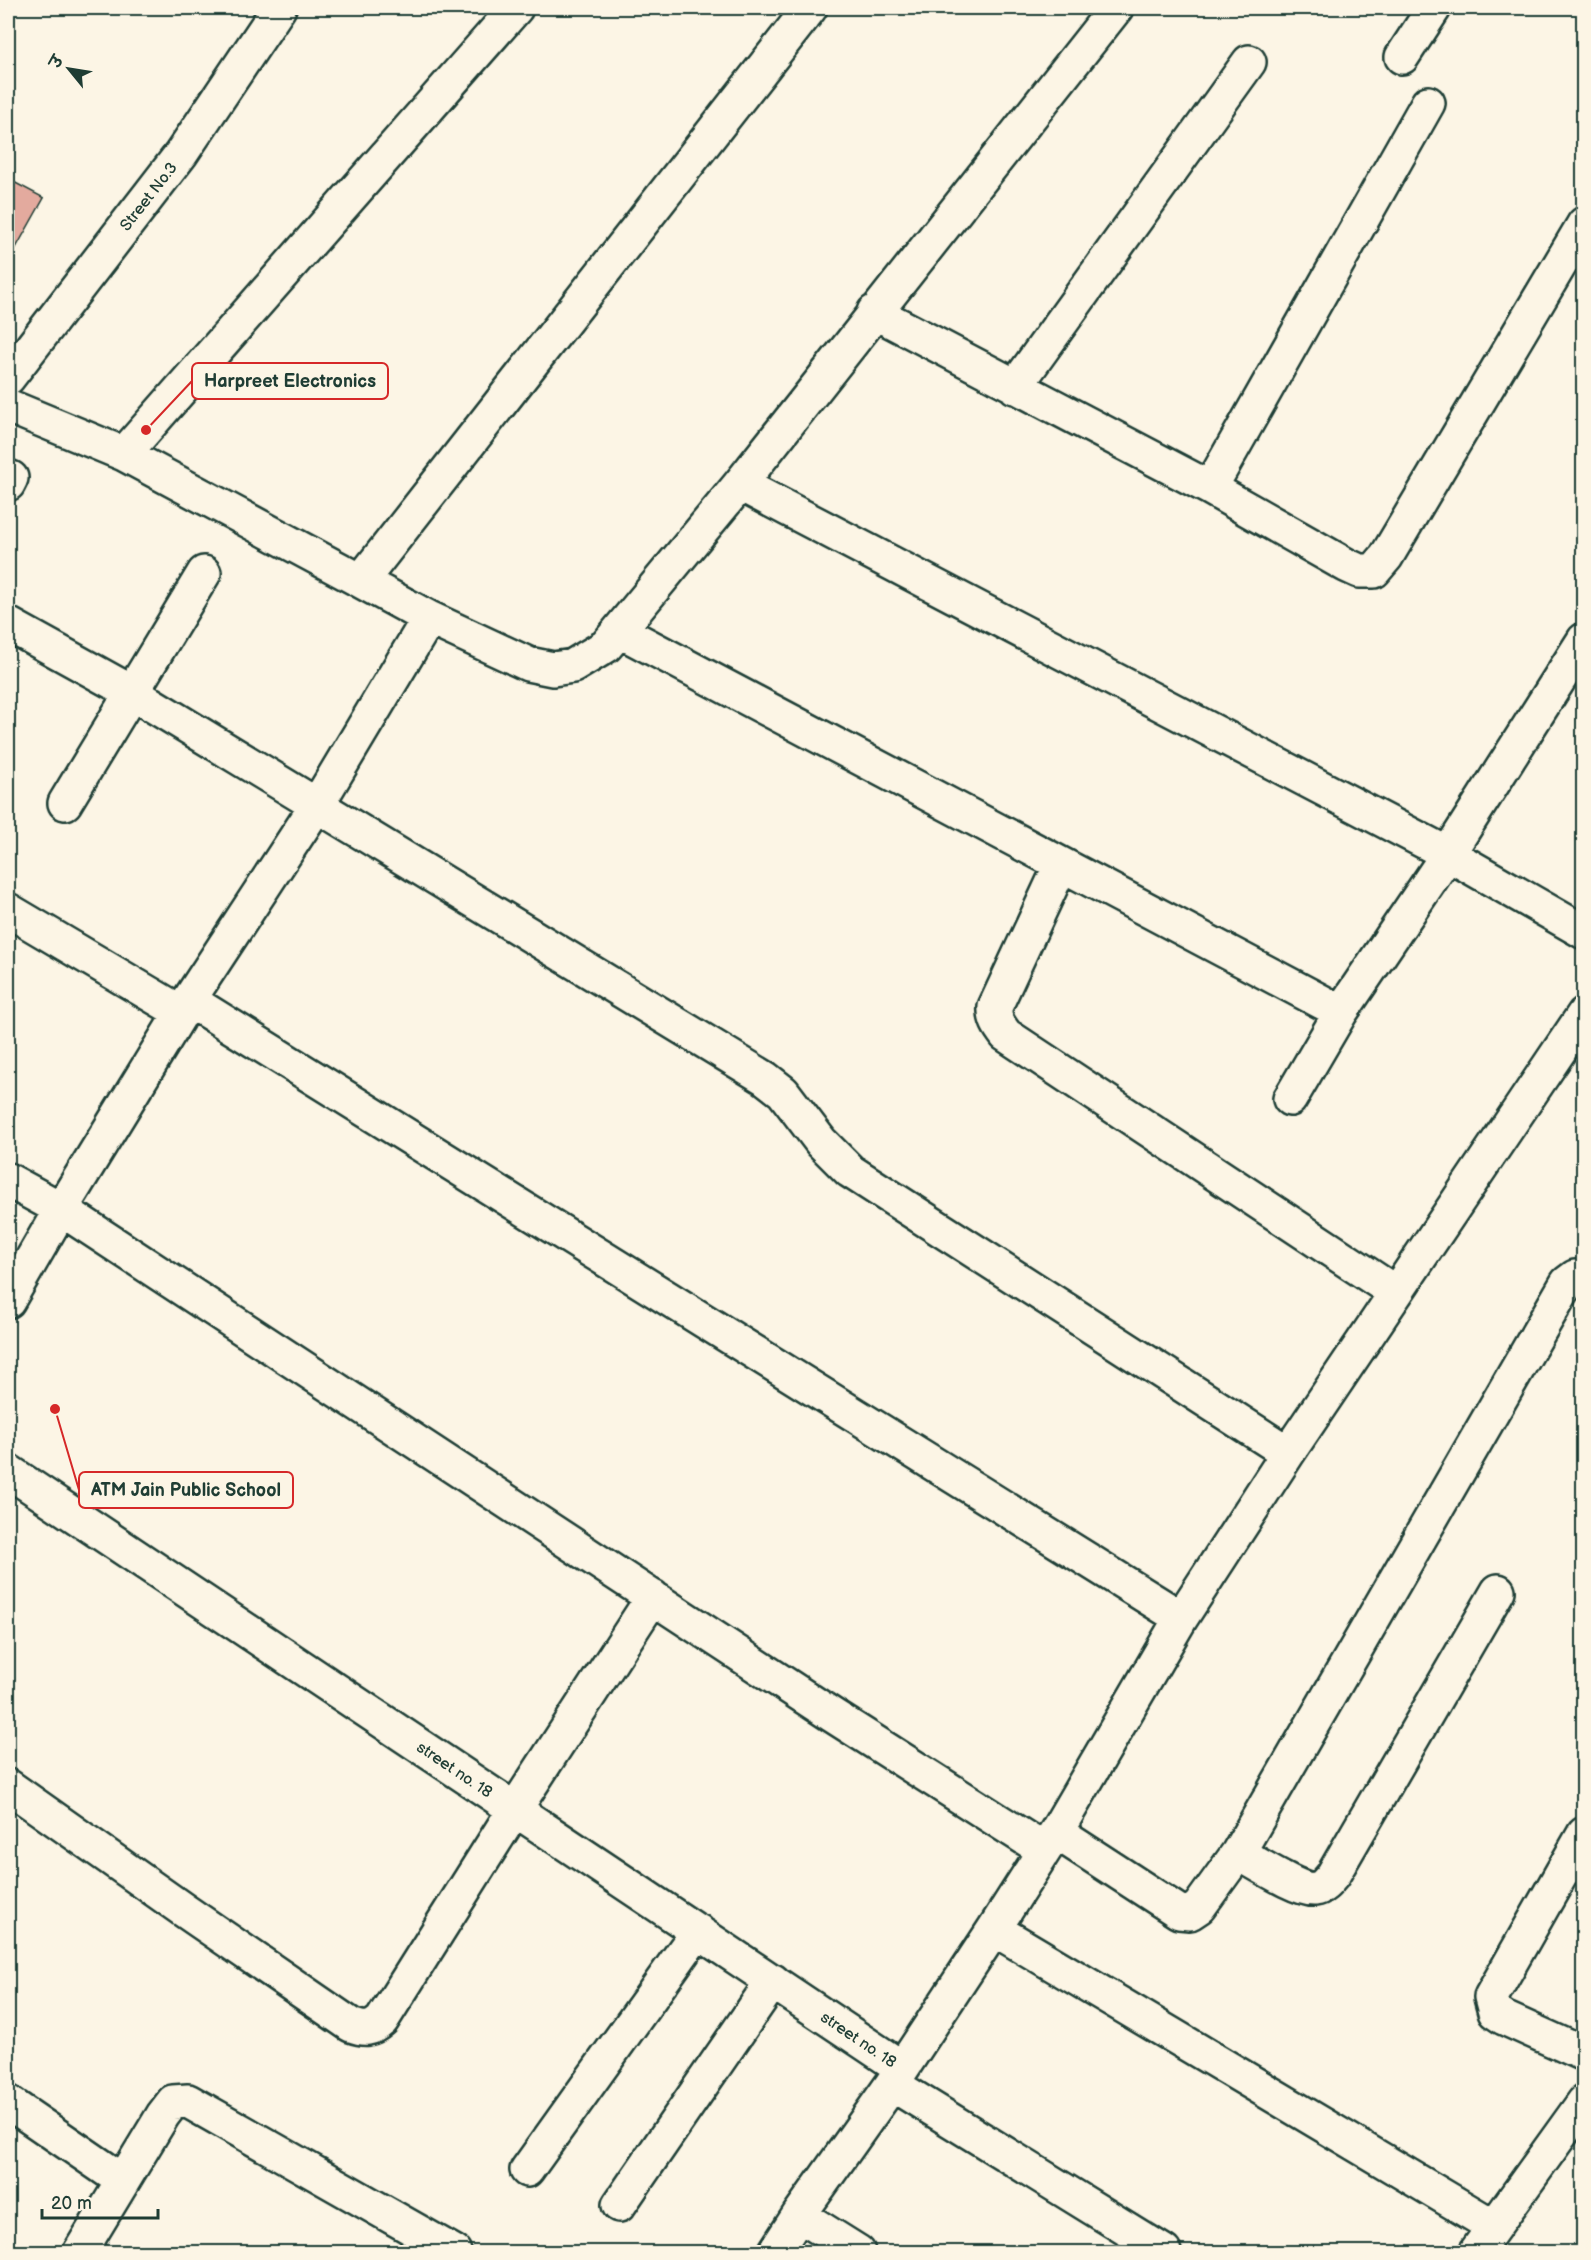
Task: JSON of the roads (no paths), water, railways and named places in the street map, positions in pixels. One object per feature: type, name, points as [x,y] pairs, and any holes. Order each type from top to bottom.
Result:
[{"type":"street","name":"Street No.3","points":[[8,378],[181,154],[279,8]]},
{"type":"street","points":[[124,454],[516,8]]},
{"type":"street","points":[[362,581],[810,8]]},
{"type":"street","points":[[8,406],[124,454],[429,618],[528,664],[553,669],[573,666],[606,646],[621,631],[1116,8]]},
{"type":"street","points":[[1402,57],[1434,8]]},
{"type":"street","points":[[1015,387],[1249,62]]},
{"type":"street","points":[[1210,488],[1428,103]]},
{"type":"street","points":[[874,312],[1210,488],[1346,565],[1359,571],[1374,571],[1386,557],[1584,224]]},
{"type":"street","points":[[740,484],[1448,854],[1584,932]]},
{"type":"street","points":[[65,803],[204,573]]},
{"type":"street","points":[[8,1301],[61,1209],[186,1006],[317,805],[429,618]]},
{"type":"street","points":[[8,624],[131,692],[765,1078],[783,1092],[821,1142],[850,1171],[1288,1453]]},
{"type":"street","points":[[621,631],[1341,1012]]},
{"type":"street","points":[[1290,1099],[1341,1012],[1448,854],[1584,640]]},
{"type":"street","points":[[1060,865],[995,1007],[994,1016],[998,1025],[1006,1035],[1396,1293]]},
{"type":"street","points":[[8,910],[186,1006],[1181,1618]]},
{"type":"street","points":[[775,2253],[799,2215],[897,2076],[994,1929],[1050,1841],[1181,1618],[1288,1453],[1584,1014]]},
{"type":"street","points":[[8,1180],[61,1209],[653,1597],[1050,1841],[1179,1912],[1190,1913],[1199,1907],[1238,1853],[1567,1283],[1575,1277],[1584,1277]]},
{"type":"street","name":"street no. 18","points":[[8,1471],[698,1931],[773,1982],[897,2076],[1164,2253]]},
{"type":"street","points":[[1238,1853],[1300,1887],[1314,1890],[1323,1886],[1333,1875],[1498,1591]]},
{"type":"street","points":[[8,1786],[351,2025],[363,2029],[373,2028],[382,2020],[515,1809],[653,1597]]},
{"type":"street","points":[[1584,1834],[1491,1997],[1495,2012],[1504,2018],[1584,2054]]},
{"type":"street","points":[[994,1929],[1480,2246],[1572,2137],[1584,2102]]},
{"type":"street","points":[[526,2170],[698,1931]]},
{"type":"street","points":[[619,2205],[773,1982]]},
{"type":"street","points":[[80,2253],[163,2115],[173,2102],[188,2101],[454,2253]]},
{"type":"street","points":[[8,2102],[123,2181]]},
{"type":"street","points":[[799,2215],[858,2253]]},
{"type":"place","name":"Harpreet Electronics","points":[[146,430]]},
{"type":"place","name":"ATM Jain Public School","points":[[55,1409]]}]
